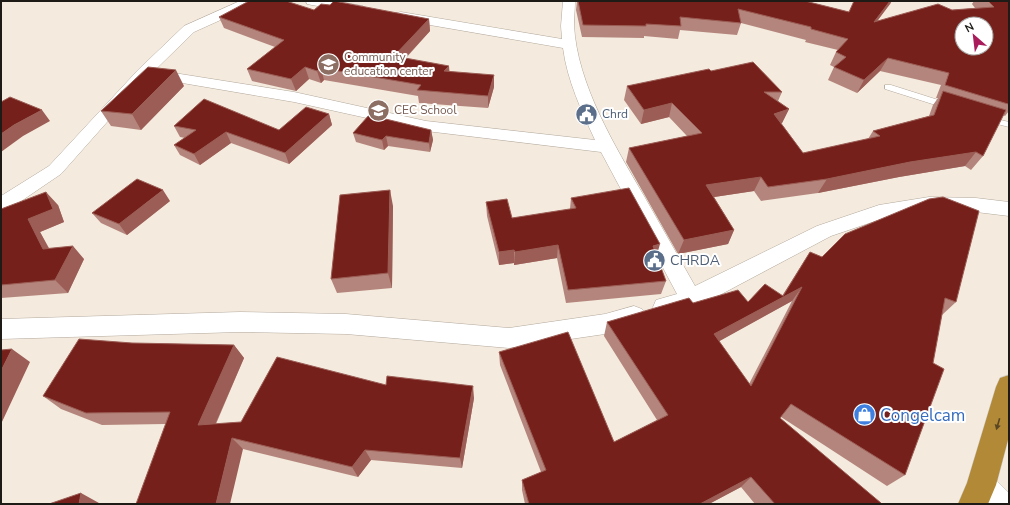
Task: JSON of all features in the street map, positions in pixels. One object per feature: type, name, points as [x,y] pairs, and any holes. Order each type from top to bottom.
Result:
[{"type":"highway","points":[[984,498],[1009,387]]},
{"type":"street","points":[[1,205],[55,170],[143,73],[189,29],[251,1]]},
{"type":"street","points":[[312,1],[373,11]]},
{"type":"street","points":[[570,1],[567,15],[570,45],[581,87],[607,147],[691,299]]},
{"type":"street","points":[[388,14],[570,45]]},
{"type":"street","points":[[143,73],[294,97],[426,126],[607,147]]},
{"type":"street","points":[[1,329],[262,322],[346,324],[509,338],[605,324],[691,299],[824,231],[879,212],[929,204],[976,204],[1009,209]]},
{"type":"lane","points":[[888,87],[953,108]]},
{"type":"lane","points":[[982,117],[1009,125]]},
{"type":"building","points":[[249,1],[286,1],[314,10],[321,4],[330,5],[334,1],[429,19],[394,56],[449,66],[444,71],[494,75],[488,96],[417,90],[421,85],[321,68],[317,71],[305,67],[291,79],[247,69],[284,40],[219,17]]},
{"type":"building","points":[[578,1],[805,1],[849,12],[854,1],[890,1],[874,22],[938,4],[952,10],[994,7],[988,1],[1009,1],[1009,103],[1008,104],[945,85],[949,73],[888,58],[864,80],[834,67],[846,57],[836,52],[848,39],[811,29],[811,27],[738,9],[741,23],[680,17],[681,26],[646,24],[646,26],[583,25]]},
{"type":"building","points":[[753,62],[782,92],[764,92],[789,109],[774,114],[803,153],[880,136],[873,131],[934,115],[943,91],[1006,110],[983,156],[976,152],[910,162],[827,179],[768,187],[761,177],[706,185],[734,230],[684,240],[629,148],[702,133],[672,103],[644,110],[627,86],[709,69],[711,71]]},
{"type":"building","points":[[148,67],[176,70],[132,114],[101,111]]},
{"type":"building","points":[[10,97],[42,110],[1,134],[1,102]]},
{"type":"building","points":[[204,99],[279,130],[306,107],[329,114],[285,153],[226,132],[194,154],[174,145],[196,130],[174,126]]},
{"type":"building","points":[[369,115],[431,130],[429,143],[386,136],[382,140],[353,133]]},
{"type":"building","points":[[137,179],[163,190],[119,224],[92,213]]},
{"type":"building","points":[[629,188],[660,244],[653,246],[666,281],[568,290],[558,245],[515,252],[514,250],[499,252],[486,202],[507,199],[512,218],[576,208],[571,198]]},
{"type":"building","points":[[390,190],[388,273],[331,279],[340,195]]},
{"type":"building","points":[[46,192],[53,209],[28,219],[43,249],[73,246],[55,280],[1,285],[1,209]]},
{"type":"building","points":[[943,197],[979,211],[956,302],[945,298],[933,363],[944,369],[905,475],[791,404],[780,418],[881,503],[880,504],[775,504],[751,477],[700,504],[529,504],[522,480],[546,470],[499,352],[568,332],[614,442],[668,415],[607,322],[689,298],[693,303],[738,290],[748,302],[765,284],[783,296],[810,252],[822,257],[845,234],[929,199]],"holes":[[[802,287],[751,386],[714,334]]]},
{"type":"building","points":[[79,339],[132,343],[234,345],[198,425],[241,422],[277,357],[386,385],[387,376],[473,386],[460,458],[365,450],[352,467],[232,438],[216,504],[136,504],[170,412],[86,413],[43,396]]},
{"type":"building","points":[[12,349],[1,371],[1,350]]},
{"type":"building","points":[[81,493],[79,504],[49,504]]},
{"type":"place","name":"Community education center","points":[[329,64]]},
{"type":"place","name":"CEC School","points":[[378,110]]},
{"type":"place","name":"Chrd","points":[[586,114]]},
{"type":"place","name":"CHRDA","points":[[655,260]]},
{"type":"place","name":"Congelcam","points":[[864,415]]}]
